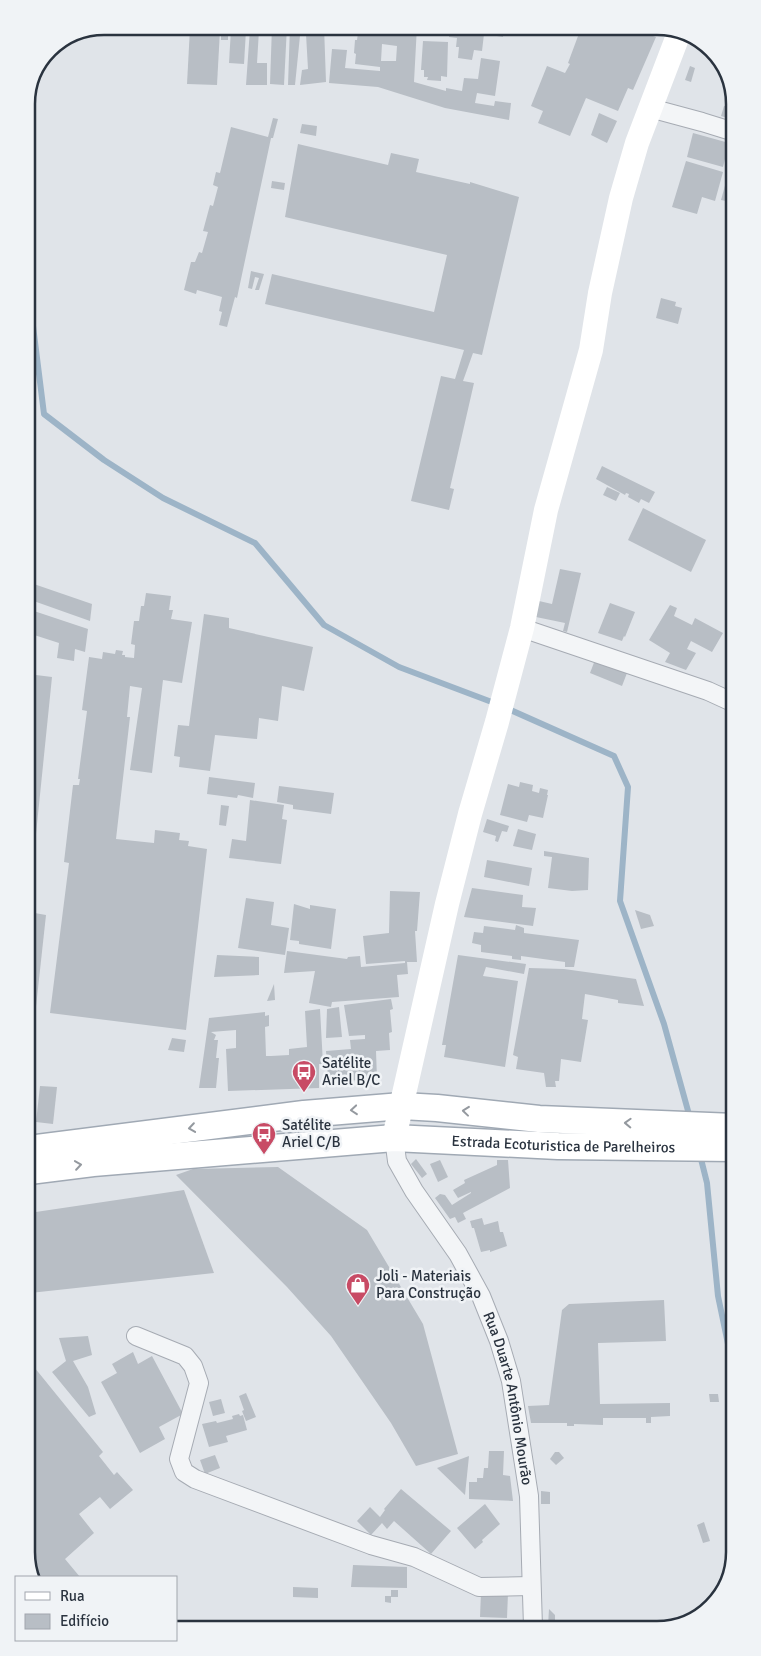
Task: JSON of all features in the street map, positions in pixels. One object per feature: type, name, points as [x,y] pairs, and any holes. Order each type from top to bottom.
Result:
[{"type":"main road","name":"Rua Duarte Antônio Mourão","points":[[394,1138],[447,904],[522,628],[546,510],[591,350],[600,293],[621,198],[637,143],[676,38]]},
{"type":"main road","name":"Estrada Ecoturistica de Parelheiros","points":[[35,1148],[284,1117],[402,1106],[539,1119],[680,1136],[726,1137]]},
{"type":"main road","name":"Estrada Ecoturistica de Parelheiros","points":[[35,1171],[93,1163],[394,1138],[558,1146],[680,1136]]},
{"type":"street","points":[[650,108],[726,129]]},
{"type":"street","points":[[522,628],[708,691],[726,699]]},
{"type":"street","name":"Rua Duarte Antônio Mourão","points":[[394,1138],[397,1161],[414,1191],[458,1254],[481,1296],[499,1342],[511,1382],[529,1496],[532,1621]]},
{"type":"street","points":[[136,1336],[185,1356],[193,1366],[199,1383],[179,1459],[184,1472],[195,1479],[371,1545],[414,1557],[479,1587],[531,1586]]},
{"type":"building","points":[[190,35],[220,35],[217,85],[187,84]]},
{"type":"building","points":[[221,35],[228,35],[228,40],[221,40]]},
{"type":"building","points":[[231,35],[246,35],[244,64],[229,63]]},
{"type":"building","points":[[250,35],[259,35],[257,63],[267,63],[267,85],[246,85]]},
{"type":"building","points":[[272,35],[287,35],[284,85],[270,84]]},
{"type":"building","points":[[290,35],[300,35],[295,85],[288,85]]},
{"type":"building","points":[[306,35],[324,35],[326,82],[300,85],[302,70],[308,69]]},
{"type":"building","points":[[358,35],[417,35],[414,82],[446,91],[446,88],[462,91],[464,78],[478,79],[481,58],[500,61],[495,96],[477,93],[475,103],[494,106],[495,101],[511,103],[509,120],[445,108],[378,87],[329,83],[332,49],[347,50],[345,68],[380,71],[380,67],[355,64],[355,40],[357,40]],"holes":[[[382,44],[397,46],[396,61],[381,61]]]},
{"type":"building","points":[[449,35],[484,35],[482,51],[474,50],[472,60],[458,58],[459,47],[456,47],[457,38],[449,37]]},
{"type":"building","points":[[578,35],[650,35],[656,37],[633,90],[628,88],[618,111],[586,98],[570,136],[538,123],[543,111],[531,106],[547,66],[565,73],[570,64],[568,63]]},
{"type":"building","points":[[423,41],[448,42],[447,77],[441,76],[441,81],[427,80],[428,77],[424,77],[424,70],[421,70]]},
{"type":"building","points":[[690,66],[695,68],[691,82],[685,80]]},
{"type":"building","points":[[724,106],[726,106],[726,118],[721,116]]},
{"type":"building","points":[[599,113],[617,121],[607,143],[591,135]]},
{"type":"building","points":[[273,118],[278,119],[273,138],[271,138],[237,298],[235,297],[227,327],[219,325],[222,312],[219,311],[222,297],[197,290],[196,294],[184,290],[191,262],[195,262],[199,252],[202,253],[208,232],[203,231],[210,205],[213,206],[218,187],[213,185],[216,172],[220,173],[231,127],[268,137]]},
{"type":"building","points":[[302,124],[317,126],[316,136],[300,133]]},
{"type":"building","points":[[693,133],[726,142],[726,155],[723,167],[687,157]]},
{"type":"building","points":[[298,144],[388,165],[391,153],[419,159],[416,172],[470,184],[470,182],[519,197],[482,355],[473,353],[463,381],[474,383],[450,488],[454,489],[449,510],[411,501],[441,376],[455,379],[464,350],[265,304],[272,274],[434,312],[447,255],[285,217]]},
{"type":"building","points":[[686,161],[723,172],[715,201],[702,197],[697,214],[672,207]]},
{"type":"building","points":[[272,181],[285,183],[284,190],[271,188]]},
{"type":"building","points":[[726,182],[726,201],[721,200]]},
{"type":"building","points":[[251,271],[264,274],[259,290],[255,290],[259,278],[255,277],[252,289],[248,288]]},
{"type":"building","points":[[661,298],[676,302],[675,306],[682,308],[678,324],[656,318]]},
{"type":"building","points":[[602,466],[655,492],[649,503],[641,499],[639,503],[628,497],[629,494],[626,493],[625,495],[596,479]]},
{"type":"building","points":[[607,487],[620,493],[616,501],[603,495]]},
{"type":"building","points":[[643,508],[706,540],[691,572],[628,540]]},
{"type":"building","points":[[560,569],[581,573],[567,632],[563,631],[565,623],[536,617],[539,601],[552,604]]},
{"type":"building","points":[[35,584],[92,604],[90,621],[35,601]]},
{"type":"building","points":[[146,593],[171,596],[169,610],[173,610],[171,619],[192,622],[182,683],[163,680],[152,773],[130,770],[142,688],[130,686],[127,717],[130,717],[116,839],[154,843],[155,830],[180,833],[179,840],[189,841],[188,846],[207,849],[186,1030],[50,1013],[69,863],[64,862],[73,785],[79,785],[80,779],[78,779],[87,711],[82,710],[89,657],[102,659],[103,652],[115,654],[116,650],[123,651],[122,655],[125,655],[125,657],[134,658],[135,645],[131,644],[134,621],[139,621],[141,606],[144,606]]},
{"type":"building","points":[[610,603],[635,612],[622,641],[598,633]]},
{"type":"building","points":[[670,605],[677,608],[674,616],[692,625],[695,618],[723,633],[712,652],[691,641],[687,649],[696,653],[686,670],[665,662],[670,653],[649,640]]},
{"type":"building","points":[[35,611],[88,629],[85,652],[75,649],[74,661],[57,658],[59,643],[35,635]]},
{"type":"building","points":[[204,614],[229,618],[229,628],[313,647],[304,691],[282,686],[278,721],[259,718],[257,739],[215,735],[210,771],[179,767],[180,757],[174,756],[178,725],[189,726]]},
{"type":"building","points":[[595,660],[627,673],[622,686],[590,673]]},
{"type":"building","points":[[35,675],[52,677],[35,844]]},
{"type":"building","points":[[209,777],[255,783],[253,798],[238,795],[237,798],[207,794]]},
{"type":"building","points":[[520,782],[533,785],[532,791],[539,793],[540,788],[548,790],[543,818],[529,815],[527,822],[500,815],[508,784],[519,787]]},
{"type":"building","points":[[279,786],[334,793],[331,814],[293,809],[293,805],[277,802]]},
{"type":"building","points":[[250,800],[284,805],[282,819],[287,820],[281,864],[229,858],[232,839],[246,841]]},
{"type":"building","points":[[221,805],[229,806],[226,826],[219,825]]},
{"type":"building","points":[[487,819],[509,826],[507,832],[502,831],[498,842],[495,841],[496,836],[483,832]]},
{"type":"building","points":[[518,829],[536,834],[532,850],[513,846]]},
{"type":"building","points":[[544,851],[589,858],[588,890],[572,891],[548,888],[552,857],[544,856]]},
{"type":"building","points":[[487,860],[532,868],[529,886],[484,877]]},
{"type":"building","points":[[472,888],[523,895],[522,907],[536,908],[533,926],[464,917]]},
{"type":"building","points":[[390,891],[420,892],[417,931],[415,931],[417,962],[407,962],[408,974],[397,975],[399,997],[332,1002],[331,1007],[309,1003],[315,971],[284,973],[287,951],[347,959],[348,957],[360,956],[361,967],[405,963],[405,961],[366,964],[363,936],[389,933]]},
{"type":"building","points":[[246,898],[274,902],[271,925],[289,928],[285,955],[238,948]]},
{"type":"building","points":[[294,904],[310,909],[310,905],[336,909],[331,949],[299,944],[299,941],[290,940]]},
{"type":"building","points":[[635,910],[650,915],[654,926],[641,929]]},
{"type":"building","points":[[35,913],[46,915],[35,1016]]},
{"type":"building","points":[[516,925],[524,928],[524,933],[579,940],[574,967],[565,967],[565,962],[521,956],[521,960],[512,959],[512,956],[481,952],[481,945],[472,943],[474,932],[483,933],[484,926],[515,930]]},
{"type":"building","points":[[217,955],[259,957],[259,975],[214,977]]},
{"type":"building","points":[[458,955],[526,964],[524,974],[486,967],[483,976],[518,981],[505,1067],[444,1057],[446,1045],[442,1045]]},
{"type":"building","points":[[529,968],[564,969],[636,979],[644,1006],[618,1003],[618,1000],[585,994],[582,1019],[588,1020],[581,1062],[561,1059],[559,1081],[555,1081],[556,1087],[546,1087],[544,1073],[516,1069],[518,1057],[513,1055]]},
{"type":"building","points":[[274,984],[275,1000],[267,1001]]},
{"type":"building","points":[[391,999],[393,1009],[390,1010],[392,1032],[389,1033],[390,1050],[376,1051],[377,1079],[328,1082],[326,1051],[351,1049],[350,1040],[365,1039],[365,1035],[349,1036],[344,1005]]},
{"type":"building","points":[[339,1007],[342,1037],[326,1038],[327,1009]]},
{"type":"building","points":[[320,1009],[323,1064],[319,1064],[319,1088],[228,1091],[226,1049],[236,1048],[236,1030],[211,1032],[216,1035],[214,1040],[218,1040],[216,1058],[219,1058],[216,1088],[199,1088],[209,1018],[265,1012],[265,1016],[269,1015],[269,1026],[265,1027],[266,1056],[289,1055],[289,1049],[307,1047],[305,1011]]},
{"type":"building","points":[[172,1038],[186,1040],[184,1052],[168,1050]]},
{"type":"building","points":[[40,1086],[57,1087],[53,1124],[36,1122]]},
{"type":"building","points":[[416,1159],[427,1174],[422,1178],[411,1164]]},
{"type":"building","points":[[440,1160],[448,1177],[438,1182],[430,1164]]},
{"type":"building","points":[[497,1160],[508,1160],[510,1188],[463,1213],[466,1219],[458,1223],[455,1217],[450,1219],[435,1198],[440,1194],[445,1195],[452,1205],[471,1193],[458,1198],[453,1190],[465,1183],[464,1180],[497,1165]]},
{"type":"building","name":"Joli - Materiais Para Construção","points":[[278,1167],[367,1230],[423,1324],[458,1454],[416,1466],[391,1423],[331,1336],[287,1287],[176,1175],[193,1169]]},
{"type":"building","points":[[184,1190],[214,1273],[35,1292],[35,1212]]},
{"type":"building","points":[[482,1218],[484,1225],[498,1221],[500,1232],[503,1232],[507,1246],[490,1252],[490,1250],[481,1252],[470,1221]]},
{"type":"building","points":[[664,1300],[666,1341],[598,1343],[600,1404],[670,1403],[670,1416],[651,1417],[651,1423],[646,1423],[646,1418],[603,1418],[603,1425],[574,1424],[574,1426],[567,1426],[567,1423],[531,1423],[528,1406],[549,1405],[562,1310],[569,1304]]},
{"type":"building","points":[[88,1336],[92,1355],[73,1361],[88,1387],[96,1414],[89,1417],[52,1372],[66,1361],[59,1338]]},
{"type":"building","points":[[133,1352],[138,1364],[152,1356],[183,1414],[159,1427],[165,1439],[140,1453],[101,1382],[117,1373],[112,1364]]},
{"type":"building","points":[[35,1368],[103,1452],[99,1456],[114,1475],[117,1472],[133,1490],[110,1509],[100,1497],[79,1514],[94,1533],[65,1559],[79,1576],[40,1576],[36,1565],[35,1552]]},
{"type":"building","points":[[246,1393],[256,1417],[246,1421],[239,1396]]},
{"type":"building","points":[[709,1394],[718,1394],[719,1402],[710,1402]]},
{"type":"building","points":[[221,1399],[225,1413],[213,1416],[209,1402]]},
{"type":"building","points":[[239,1414],[240,1416],[243,1415],[247,1430],[226,1436],[228,1442],[209,1447],[202,1424],[233,1419],[232,1416]]},
{"type":"building","points":[[489,1451],[504,1451],[503,1475],[510,1476],[513,1501],[469,1499],[469,1482],[477,1482],[477,1478],[483,1478],[484,1468],[488,1468]]},
{"type":"building","points":[[555,1452],[559,1452],[564,1458],[556,1465],[550,1459]]},
{"type":"building","points":[[215,1455],[220,1468],[205,1474],[200,1460]]},
{"type":"building","points":[[469,1456],[465,1495],[437,1468]]},
{"type":"building","points":[[401,1489],[451,1531],[431,1554],[394,1521],[387,1529],[382,1523],[371,1535],[357,1521],[370,1507],[380,1517],[384,1509]]},
{"type":"building","points":[[541,1491],[550,1492],[550,1504],[541,1504]]},
{"type":"building","points":[[485,1504],[500,1524],[475,1549],[457,1528]]},
{"type":"building","points":[[704,1522],[710,1541],[703,1543],[697,1525]]},
{"type":"building","points":[[353,1565],[407,1567],[407,1588],[351,1587]]},
{"type":"building","points":[[293,1587],[318,1588],[318,1598],[293,1597]]},
{"type":"building","points":[[391,1590],[398,1590],[398,1597],[391,1597],[391,1603],[385,1602],[385,1596],[391,1596]]},
{"type":"building","points":[[481,1592],[508,1593],[507,1618],[480,1617]]},
{"type":"building","points":[[549,1609],[555,1615],[555,1621],[548,1621]]},
{"type":"waterway","points":[[35,342],[44,414],[104,460],[163,498],[255,543],[324,625],[399,667],[497,704]]},
{"type":"waterway","points":[[506,708],[614,756],[628,787],[620,901],[664,1024],[690,1118]]},
{"type":"waterway","points":[[700,1155],[707,1183],[718,1296],[726,1334]]},
{"type":"place","name":"Satélite Ariel B/C","points":[[304,1093]]},
{"type":"place","name":"Satélite Ariel C/B","points":[[264,1155]]},
{"type":"place","name":"Joli - Materiais Para Construção","points":[[358,1306]]}]
